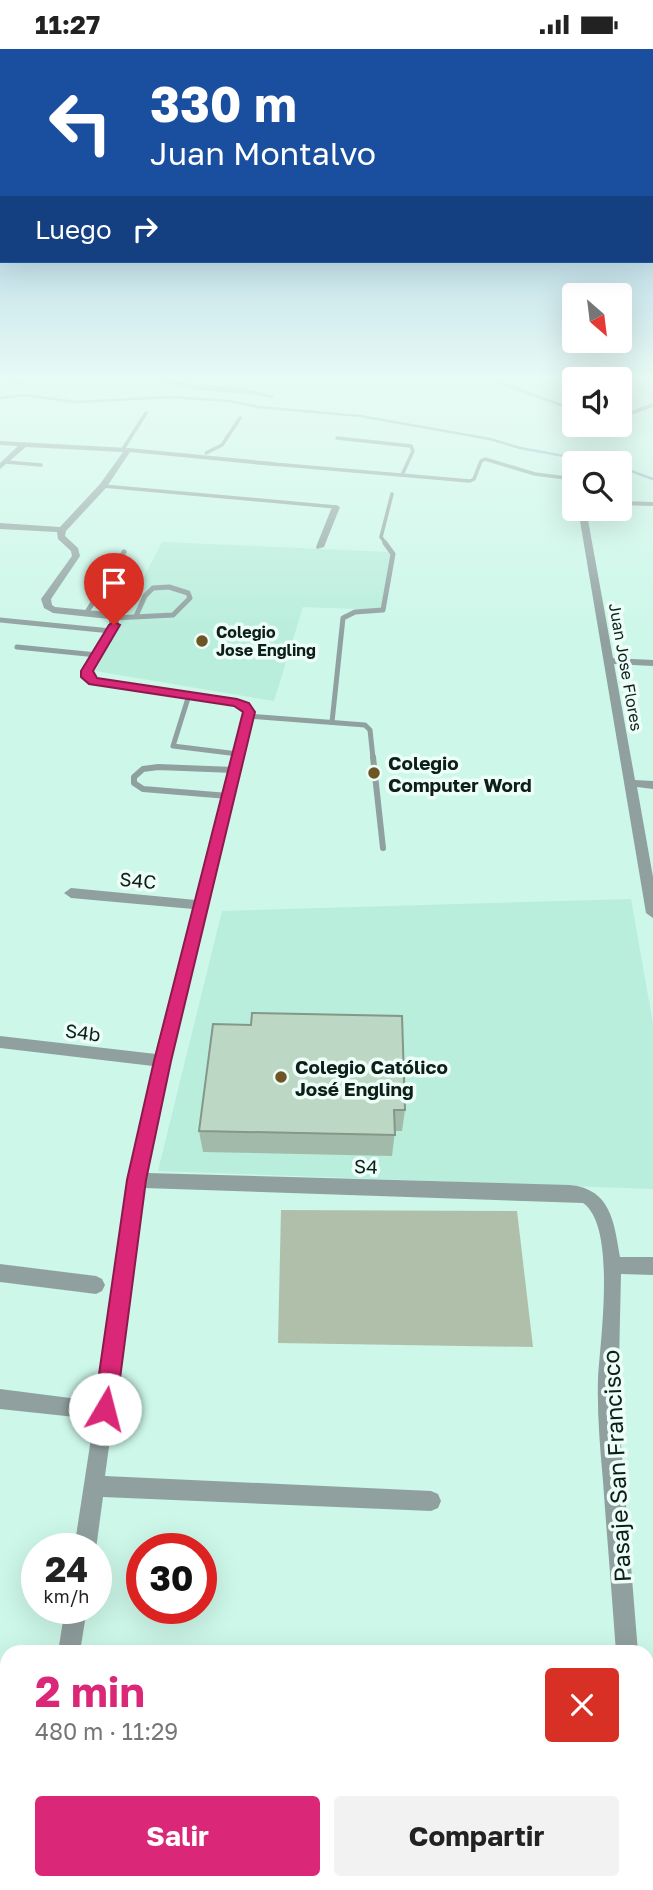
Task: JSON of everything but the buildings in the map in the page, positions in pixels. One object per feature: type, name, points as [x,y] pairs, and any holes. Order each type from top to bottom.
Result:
[{"type":"street","points":[[87,1533],[137,1180],[162,1061],[248,716],[245,706],[237,702],[94,681],[87,677],[87,671],[113,625],[87,612],[53,610],[47,605],[46,599],[76,556],[75,550],[61,537],[62,530],[103,486],[116,466]]},
{"type":"street","points":[[632,503],[653,504]]},
{"type":"street","points":[[320,547],[336,507]]},
{"type":"street","name":"Juan Jose Flores","points":[[584,521],[653,912]]},
{"type":"street","points":[[0,526],[62,530]]},
{"type":"street","points":[[610,661],[653,663]]},
{"type":"street","points":[[629,783],[653,785]]},
{"type":"street","name":"S4C","points":[[71,893],[201,905]]},
{"type":"street","name":"S4b","points":[[0,1042],[162,1061]]},
{"type":"street","name":"S4","points":[[137,1180],[570,1193],[583,1194],[593,1199]]},
{"type":"street","name":"Pasaje San Francisco","points":[[593,1199],[602,1213],[613,1265],[608,1406],[626,1645]]},
{"type":"street","points":[[613,1265],[653,1266]]},
{"type":"street","points":[[0,1273],[96,1285]]},
{"type":"street","points":[[0,1399],[78,1409],[105,1409]]},
{"type":"street","points":[[94,1486],[431,1501]]},
{"type":"street","points":[[70,1645],[73,1624]]},
{"type":"lane","points":[[295,466],[470,481],[474,479],[479,466]]},
{"type":"lane","points":[[402,475],[406,466]]},
{"type":"lane","points":[[509,466],[536,474],[562,477]]},
{"type":"lane","points":[[103,486],[336,507]]},
{"type":"lane","points":[[332,722],[343,618],[355,612],[383,610],[393,554],[381,537],[392,494]]},
{"type":"lane","points":[[87,612],[124,552]]},
{"type":"lane","points":[[0,620],[113,625],[136,616],[173,615],[190,599],[188,593],[161,586],[153,588],[136,616]]},
{"type":"lane","points":[[17,647],[97,655]]},
{"type":"lane","points":[[190,695],[173,746],[239,754]]},
{"type":"lane","points":[[248,716],[365,725],[370,730],[383,848]]},
{"type":"lane","points":[[228,796],[143,789],[134,783],[134,777],[143,769],[158,767],[234,770]]},
{"type":"shaded area","name":"Colegio Jose Engling","points":[[162,542],[391,552],[381,610],[303,607],[274,701],[95,671]]},
{"type":"shaded area","points":[[631,899],[653,1024],[653,1189],[158,1171],[222,911]]},
{"type":"shaded area","points":[[281,1210],[517,1211],[533,1347],[278,1343]]},
{"type":"waterway","points":[[632,471],[653,479]]},
{"type":"place","name":"Colegio Jose Engling","points":[[202,641]]},
{"type":"place","name":"Colegio Computer Word","points":[[374,773]]},
{"type":"place","name":"Colegio Católico José Engling","points":[[281,1077]]},
{"type":"route","points":[[105,1409],[137,1180],[162,1061],[249,712],[237,702],[94,681],[87,677],[87,671],[114,625]]}]
